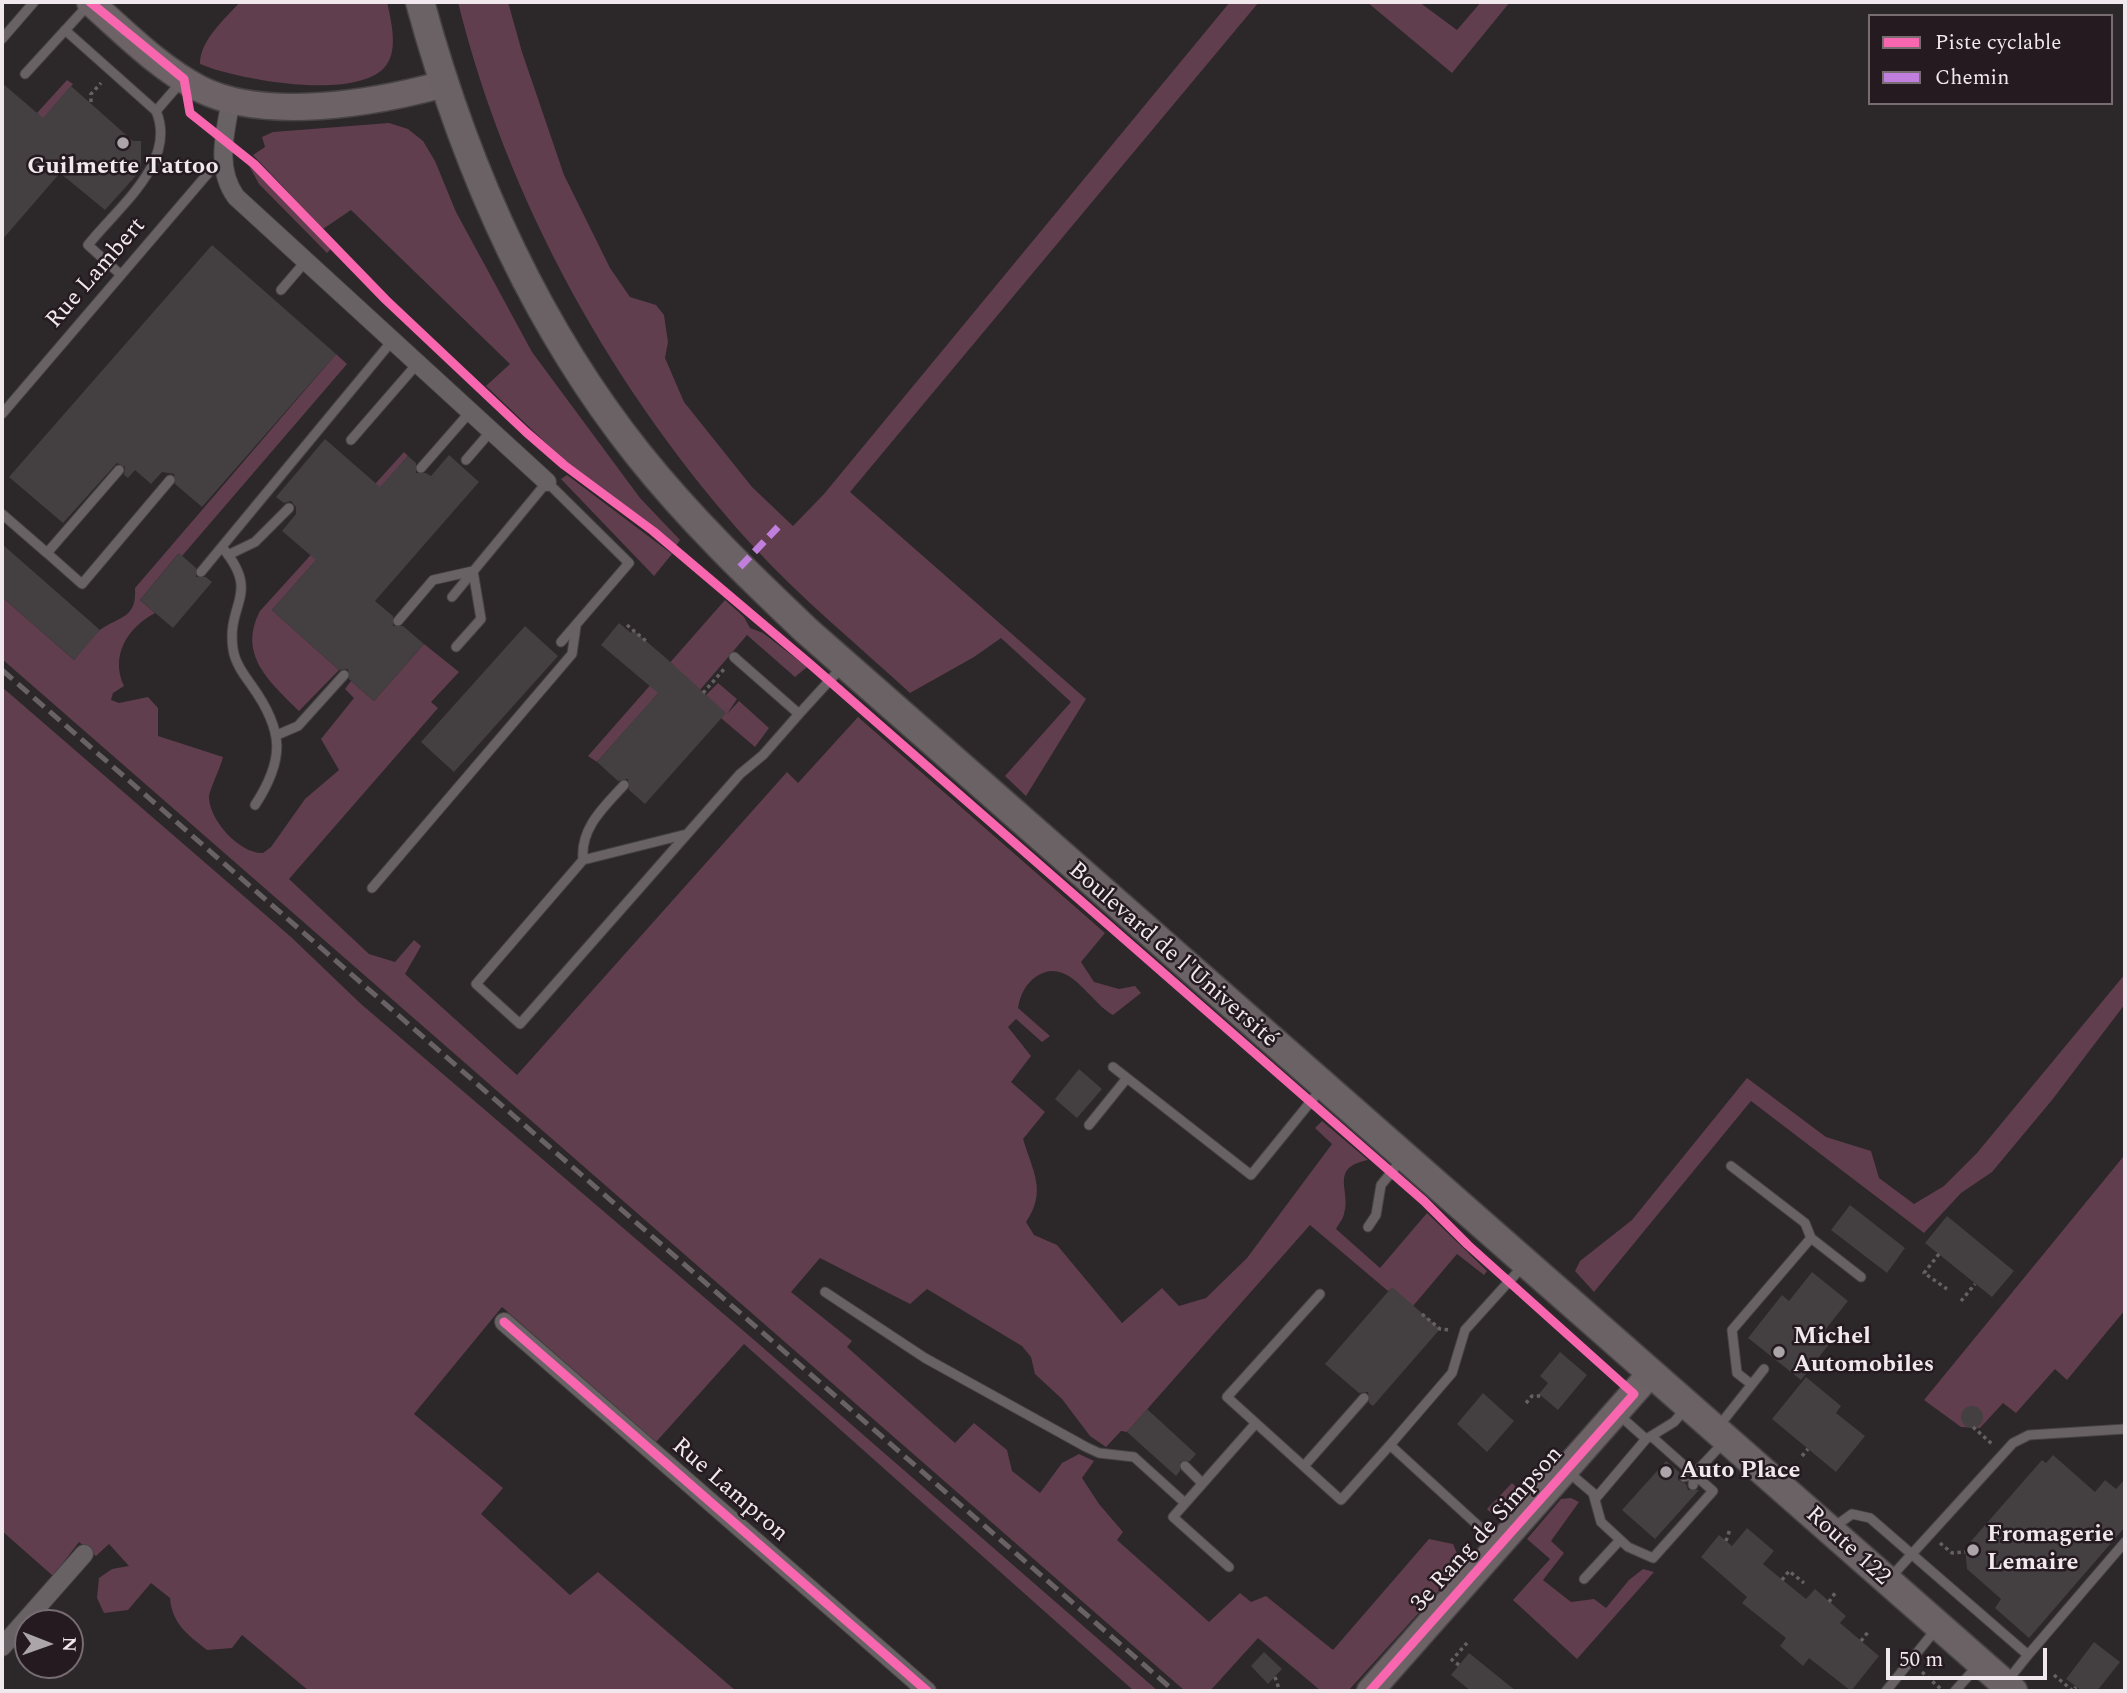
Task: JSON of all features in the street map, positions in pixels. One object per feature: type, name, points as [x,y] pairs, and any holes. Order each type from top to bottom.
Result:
[{"type":"main road","name":"Boulevard de l'Université","points":[[420,2],[444,84],[486,194],[524,275],[599,401],[637,453],[707,533],[845,663],[1651,1373]]},
{"type":"main road","name":"Route 122","points":[[1651,1373],[2009,1688]]},
{"type":"street","points":[[90,2],[184,79],[231,100],[276,105],[337,103],[389,98],[444,84]]},
{"type":"street","points":[[231,100],[223,161],[229,187],[236,197],[547,482]]},
{"type":"street","name":"Rue Lampron","points":[[504,1322],[927,1691]]},
{"type":"street","name":"3e Rang de Simpson","points":[[1370,1691],[1618,1414],[1651,1373]]},
{"type":"street","points":[[2,1647],[84,1554]]},
{"type":"lane","points":[[2,39],[34,2]]},
{"type":"lane","points":[[25,74],[90,2]]},
{"type":"lane","points":[[65,30],[156,111],[162,134],[159,158],[88,245],[121,275]]},
{"type":"lane","points":[[156,111],[184,79]]},
{"type":"lane","name":"Rue Lambert","points":[[2,414],[210,171],[223,161]]},
{"type":"lane","points":[[281,290],[305,262]]},
{"type":"lane","points":[[201,572],[225,551],[392,341]]},
{"type":"lane","points":[[351,440],[417,363]]},
{"type":"lane","points":[[421,468],[470,412]]},
{"type":"lane","points":[[466,460],[491,431]]},
{"type":"lane","points":[[47,553],[119,470]]},
{"type":"lane","points":[[2,514],[82,584],[170,480]]},
{"type":"lane","points":[[452,597],[547,482],[629,563],[561,642]]},
{"type":"lane","points":[[225,551],[255,542],[289,508]]},
{"type":"lane","points":[[225,551],[238,568],[242,584],[234,624],[233,651],[238,666],[266,706],[277,735],[274,770],[255,805]]},
{"type":"lane","points":[[398,621],[433,580],[473,571]]},
{"type":"lane","points":[[456,647],[481,619],[473,571]]},
{"type":"lane","points":[[372,888],[572,654],[577,624]]},
{"type":"lane","points":[[734,657],[799,714]]},
{"type":"lane","points":[[687,834],[583,860],[476,984],[520,1024],[740,774],[764,755],[845,663]]},
{"type":"lane","points":[[277,735],[298,726],[344,675]]},
{"type":"lane","points":[[583,860],[585,837],[594,818],[624,785]]},
{"type":"lane","points":[[1113,1067],[1251,1175],[1324,1085]]},
{"type":"lane","points":[[1089,1125],[1127,1078]]},
{"type":"lane","points":[[1368,1227],[1376,1215],[1381,1185],[1405,1156]]},
{"type":"lane","points":[[1731,1166],[1805,1223],[1811,1238],[1861,1277]]},
{"type":"lane","points":[[1751,1384],[1737,1373],[1732,1330],[1811,1238]]},
{"type":"lane","points":[[1320,1294],[1227,1397],[1341,1500],[1452,1373],[1465,1330],[1525,1262]]},
{"type":"lane","points":[[825,1292],[925,1358],[1086,1447],[1099,1452],[1134,1457],[1185,1503]]},
{"type":"lane","points":[[1693,1485],[1695,1474],[1751,1384],[1764,1369]]},
{"type":"lane","points":[[1304,1466],[1364,1398]]},
{"type":"lane","points":[[1596,1498],[1649,1438],[1674,1422],[1688,1405]]},
{"type":"lane","points":[[1567,1471],[1596,1498],[1597,1516],[1620,1540],[1640,1554],[1653,1558],[1657,1555],[1713,1491],[1618,1414]]},
{"type":"lane","points":[[1229,1567],[1173,1517],[1256,1423]]},
{"type":"lane","points":[[1886,1582],[2002,1452],[2029,1435],[2125,1429]]},
{"type":"lane","points":[[1390,1445],[1500,1546]]},
{"type":"lane","points":[[1185,1466],[1202,1483]]},
{"type":"lane","points":[[1684,1478],[1695,1474]]},
{"type":"lane","points":[[1829,1531],[1852,1514],[1870,1518],[2028,1656]]},
{"type":"lane","points":[[1584,1579],[1620,1540]]},
{"type":"lane","points":[[2009,1688],[2028,1656],[2125,1542]]},
{"type":"lane","points":[[1886,1691],[1938,1626]]},
{"type":"lane","points":[[1955,1691],[1980,1662]]},
{"type":"path","points":[[91,102],[91,94],[112,71]]},
{"type":"path","points":[[627,625],[646,641]]},
{"type":"path","points":[[703,693],[715,679]]},
{"type":"path","points":[[1939,1254],[1924,1273],[1947,1289]]},
{"type":"path","points":[[1961,1301],[1975,1284]]},
{"type":"path","points":[[1422,1314],[1440,1329],[1465,1330]]},
{"type":"path","points":[[1526,1403],[1532,1396],[1542,1396]]},
{"type":"path","points":[[1973,1427],[2002,1452]]},
{"type":"path","points":[[1802,1456],[1808,1449]]},
{"type":"path","points":[[1726,1541],[1730,1529]]},
{"type":"path","points":[[1929,1534],[1952,1553],[1966,1552]]},
{"type":"path","points":[[1782,1580],[1789,1571],[1804,1583]]},
{"type":"path","points":[[1829,1602],[1835,1593]]},
{"type":"path","points":[[1861,1641],[1868,1632]]},
{"type":"path","points":[[1460,1665],[1452,1660],[1467,1643]]},
{"type":"path","points":[[1909,1662],[1943,1691]]},
{"type":"path","points":[[2054,1675],[2073,1691],[2076,1687]]},
{"type":"path","points":[[1275,1677],[1279,1689]]},
{"type":"shaded area","points":[[240,2],[387,2],[393,37],[391,54],[383,69],[368,78],[346,84],[266,81],[200,64],[209,38]]},
{"type":"shaded area","points":[[458,2],[508,2],[564,175],[610,268],[630,297],[656,305],[664,315],[668,342],[665,358],[684,402],[752,487],[793,526],[824,494],[1230,2],[1259,2],[850,492],[1086,699],[1026,796],[1005,776],[1071,702],[1001,638],[974,657],[910,693],[809,602],[752,545],[702,486],[655,424],[611,359],[572,291],[536,221],[505,149],[479,76]]},
{"type":"shaded area","points":[[1367,2],[1419,2],[1457,30],[1481,2],[1510,2],[1452,73]]},
{"type":"shaded area","points":[[67,80],[73,84],[43,119],[37,113]]},
{"type":"shaded area","points":[[389,123],[408,129],[423,141],[435,161],[456,212],[532,352],[640,498],[680,540],[676,546],[568,464],[486,386],[510,364],[351,210],[323,229],[253,155],[265,147],[262,137],[273,132]]},
{"type":"shaded area","points":[[248,164],[331,249],[327,253],[259,184]]},
{"type":"shaded area","points":[[336,354],[347,364],[182,556],[178,554],[140,600],[155,613],[136,627],[124,644],[119,664],[124,686],[113,693],[111,700],[119,703],[148,697],[158,708],[158,736],[223,757],[209,798],[211,807],[220,826],[236,842],[254,852],[263,853],[271,847],[305,799],[339,770],[321,739],[354,698],[345,689],[351,681],[374,701],[424,644],[459,672],[431,702],[438,708],[289,879],[369,954],[395,962],[414,940],[421,946],[405,974],[517,1075],[787,772],[798,783],[858,717],[1105,933],[1081,962],[1094,982],[1119,989],[1135,986],[1141,993],[1113,1015],[1069,976],[1048,971],[1030,982],[1022,994],[1018,1008],[1050,1036],[1042,1042],[1016,1019],[1008,1027],[1031,1056],[1011,1082],[1045,1112],[1023,1139],[1037,1191],[1036,1201],[1026,1222],[1034,1235],[1057,1245],[1122,1323],[1162,1288],[1179,1306],[1206,1298],[1247,1258],[1332,1144],[1315,1128],[1322,1121],[1368,1160],[1348,1169],[1345,1175],[1346,1205],[1336,1229],[1380,1268],[1427,1213],[1487,1271],[1484,1275],[1457,1254],[1413,1306],[1392,1288],[1388,1291],[1310,1225],[1127,1432],[1121,1431],[1106,1447],[1090,1436],[1062,1399],[1035,1374],[1031,1357],[1022,1346],[927,1289],[910,1304],[820,1258],[791,1292],[852,1341],[847,1347],[955,1443],[974,1423],[1007,1450],[1012,1471],[1040,1493],[1062,1463],[1079,1454],[1094,1461],[1082,1478],[1099,1504],[1123,1532],[1117,1540],[1209,1622],[1240,1593],[1251,1602],[1266,1596],[1333,1650],[1429,1539],[1453,1544],[1462,1565],[1348,1691],[1321,1691],[1258,1638],[1210,1691],[1185,1691],[2,659],[2,597],[74,660],[100,630],[130,611],[135,598],[135,588]]},
{"type":"shaded area","points":[[404,452],[408,456],[272,610],[339,670],[299,711],[260,667],[252,641],[260,611]]},
{"type":"shaded area","points":[[567,475],[672,554],[654,576],[561,479]]},
{"type":"shaded area","points":[[725,600],[744,617],[750,628],[763,633],[807,667],[795,677],[747,635],[700,690],[678,671],[597,762],[588,756]]},
{"type":"shaded area","points":[[718,683],[737,699],[727,714],[739,701],[769,728],[755,747],[721,718],[706,695]]},
{"type":"shaded area","points":[[2,687],[291,937],[361,1004],[753,1339],[1158,1691],[1134,1691],[744,1344],[656,1442],[502,1307],[414,1414],[503,1488],[481,1514],[570,1595],[598,1572],[736,1691],[309,1691],[242,1635],[232,1648],[207,1650],[182,1628],[174,1615],[170,1598],[151,1583],[128,1610],[104,1613],[97,1598],[99,1578],[112,1569],[129,1566],[109,1544],[96,1556],[79,1542],[53,1576],[2,1531]]},
{"type":"shaded area","points":[[2125,974],[2125,1004],[2052,1100],[1992,1172],[1961,1193],[1924,1233],[1751,1101],[1594,1292],[1575,1271],[1580,1261],[1632,1220],[1747,1078],[1826,1137],[1871,1151],[1879,1178],[1914,1204],[1944,1186],[1977,1153]]},
{"type":"shaded area","points":[[2123,1157],[2125,1310],[2067,1380],[2055,1369],[2016,1413],[2003,1403],[1980,1428],[1961,1427],[1924,1400]]},
{"type":"shaded area","points":[[1512,1483],[1526,1496],[1517,1506],[1492,1514],[1487,1509]]},
{"type":"shaded area","points":[[1571,1498],[1579,1502],[1551,1541],[1564,1553],[1543,1580],[1571,1602],[1594,1599],[1606,1608],[1629,1580],[1643,1569],[1654,1572],[1577,1659],[1513,1600],[1550,1559],[1527,1539],[1561,1499]]},
{"type":"building","points":[[2,83],[43,118],[71,86],[133,141],[141,141],[141,170],[105,210],[60,173],[2,240]]},
{"type":"building","points":[[212,245],[336,354],[202,507],[175,484],[174,474],[162,472],[151,484],[135,470],[128,478],[124,475],[125,467],[117,463],[63,523],[9,477]]},
{"type":"building","points":[[325,439],[380,487],[408,456],[416,463],[416,473],[431,476],[449,455],[479,482],[375,601],[393,616],[393,626],[403,626],[424,644],[374,701],[349,679],[348,669],[339,670],[272,610],[316,560],[282,531],[296,514],[296,507],[291,501],[284,503],[276,497]]},
{"type":"building","points":[[2,544],[100,630],[74,660],[2,597]]},
{"type":"building","points":[[179,553],[196,568],[196,577],[206,577],[212,582],[173,628],[140,600]]},
{"type":"building","points":[[619,623],[631,633],[633,630],[726,713],[645,804],[629,790],[628,779],[618,781],[597,762],[658,693],[601,645]]},
{"type":"building","points":[[525,626],[558,656],[454,772],[421,742]]},
{"type":"building","points":[[1079,1069],[1102,1089],[1077,1118],[1055,1099]]},
{"type":"building","points":[[1850,1205],[1905,1248],[1887,1273],[1831,1230]]},
{"type":"building","points":[[1947,1216],[2014,1271],[1992,1297],[1925,1243]]},
{"type":"building","points":[[1812,1272],[1848,1301],[1825,1330],[1834,1338],[1801,1380],[1748,1338],[1782,1295],[1789,1301]]},
{"type":"building","points":[[1392,1287],[1440,1329],[1373,1406],[1369,1403],[1368,1392],[1359,1393],[1325,1364]]},
{"type":"building","points":[[1560,1352],[1587,1375],[1558,1410],[1539,1394],[1548,1383],[1540,1376]]},
{"type":"building","points":[[1806,1377],[1841,1406],[1836,1413],[1865,1436],[1836,1472],[1772,1419]]},
{"type":"building","points":[[1483,1393],[1514,1421],[1487,1452],[1457,1424]]},
{"type":"building","points":[[1972,1406],[1980,1409],[1983,1417],[1980,1425],[1972,1428],[1964,1425],[1961,1417],[1964,1409]]},
{"type":"building","points":[[1147,1409],[1196,1454],[1190,1461],[1180,1462],[1180,1471],[1176,1476],[1127,1432]]},
{"type":"building","points":[[2053,1455],[2095,1492],[2105,1480],[2116,1489],[2125,1479],[2125,1527],[2029,1638],[1995,1608],[2001,1599],[1967,1569],[1965,1548],[2042,1460],[2046,1463]]},
{"type":"building","points":[[1666,1461],[1679,1472],[1678,1480],[1686,1484],[1688,1490],[1699,1490],[1655,1539],[1622,1510]]},
{"type":"building","points":[[1747,1528],[1774,1551],[1763,1564],[1806,1599],[1815,1589],[1846,1616],[1840,1623],[1879,1656],[1851,1691],[1809,1658],[1803,1666],[1780,1646],[1786,1638],[1742,1603],[1747,1597],[1701,1557],[1719,1535],[1732,1546]]},
{"type":"building","points":[[2094,1642],[2120,1662],[2097,1691],[2082,1691],[2066,1679]]},
{"type":"building","points":[[1264,1652],[1282,1669],[1268,1684],[1251,1666]]},
{"type":"building","points":[[1469,1653],[1516,1691],[1471,1691],[1451,1675]]},
{"type":"railway","points":[[2,670],[1174,1691]]},
{"type":"marked path","points":[[740,567],[778,527]]},
{"type":"cycle path","points":[[90,2],[184,79],[190,113],[254,164],[386,300],[526,432],[564,465],[653,531],[810,664],[1424,1201],[1468,1245],[1634,1394],[1370,1691]]},
{"type":"cycle path","points":[[504,1322],[927,1691]]},
{"type":"place","name":"Guilmette Tattoo","points":[[123,143]]},
{"type":"place","name":"Michel Automobiles","points":[[1779,1352]]},
{"type":"place","name":"Auto Place","points":[[1666,1472]]},
{"type":"place","name":"Fromagerie Lemaire","points":[[1973,1550]]}]
